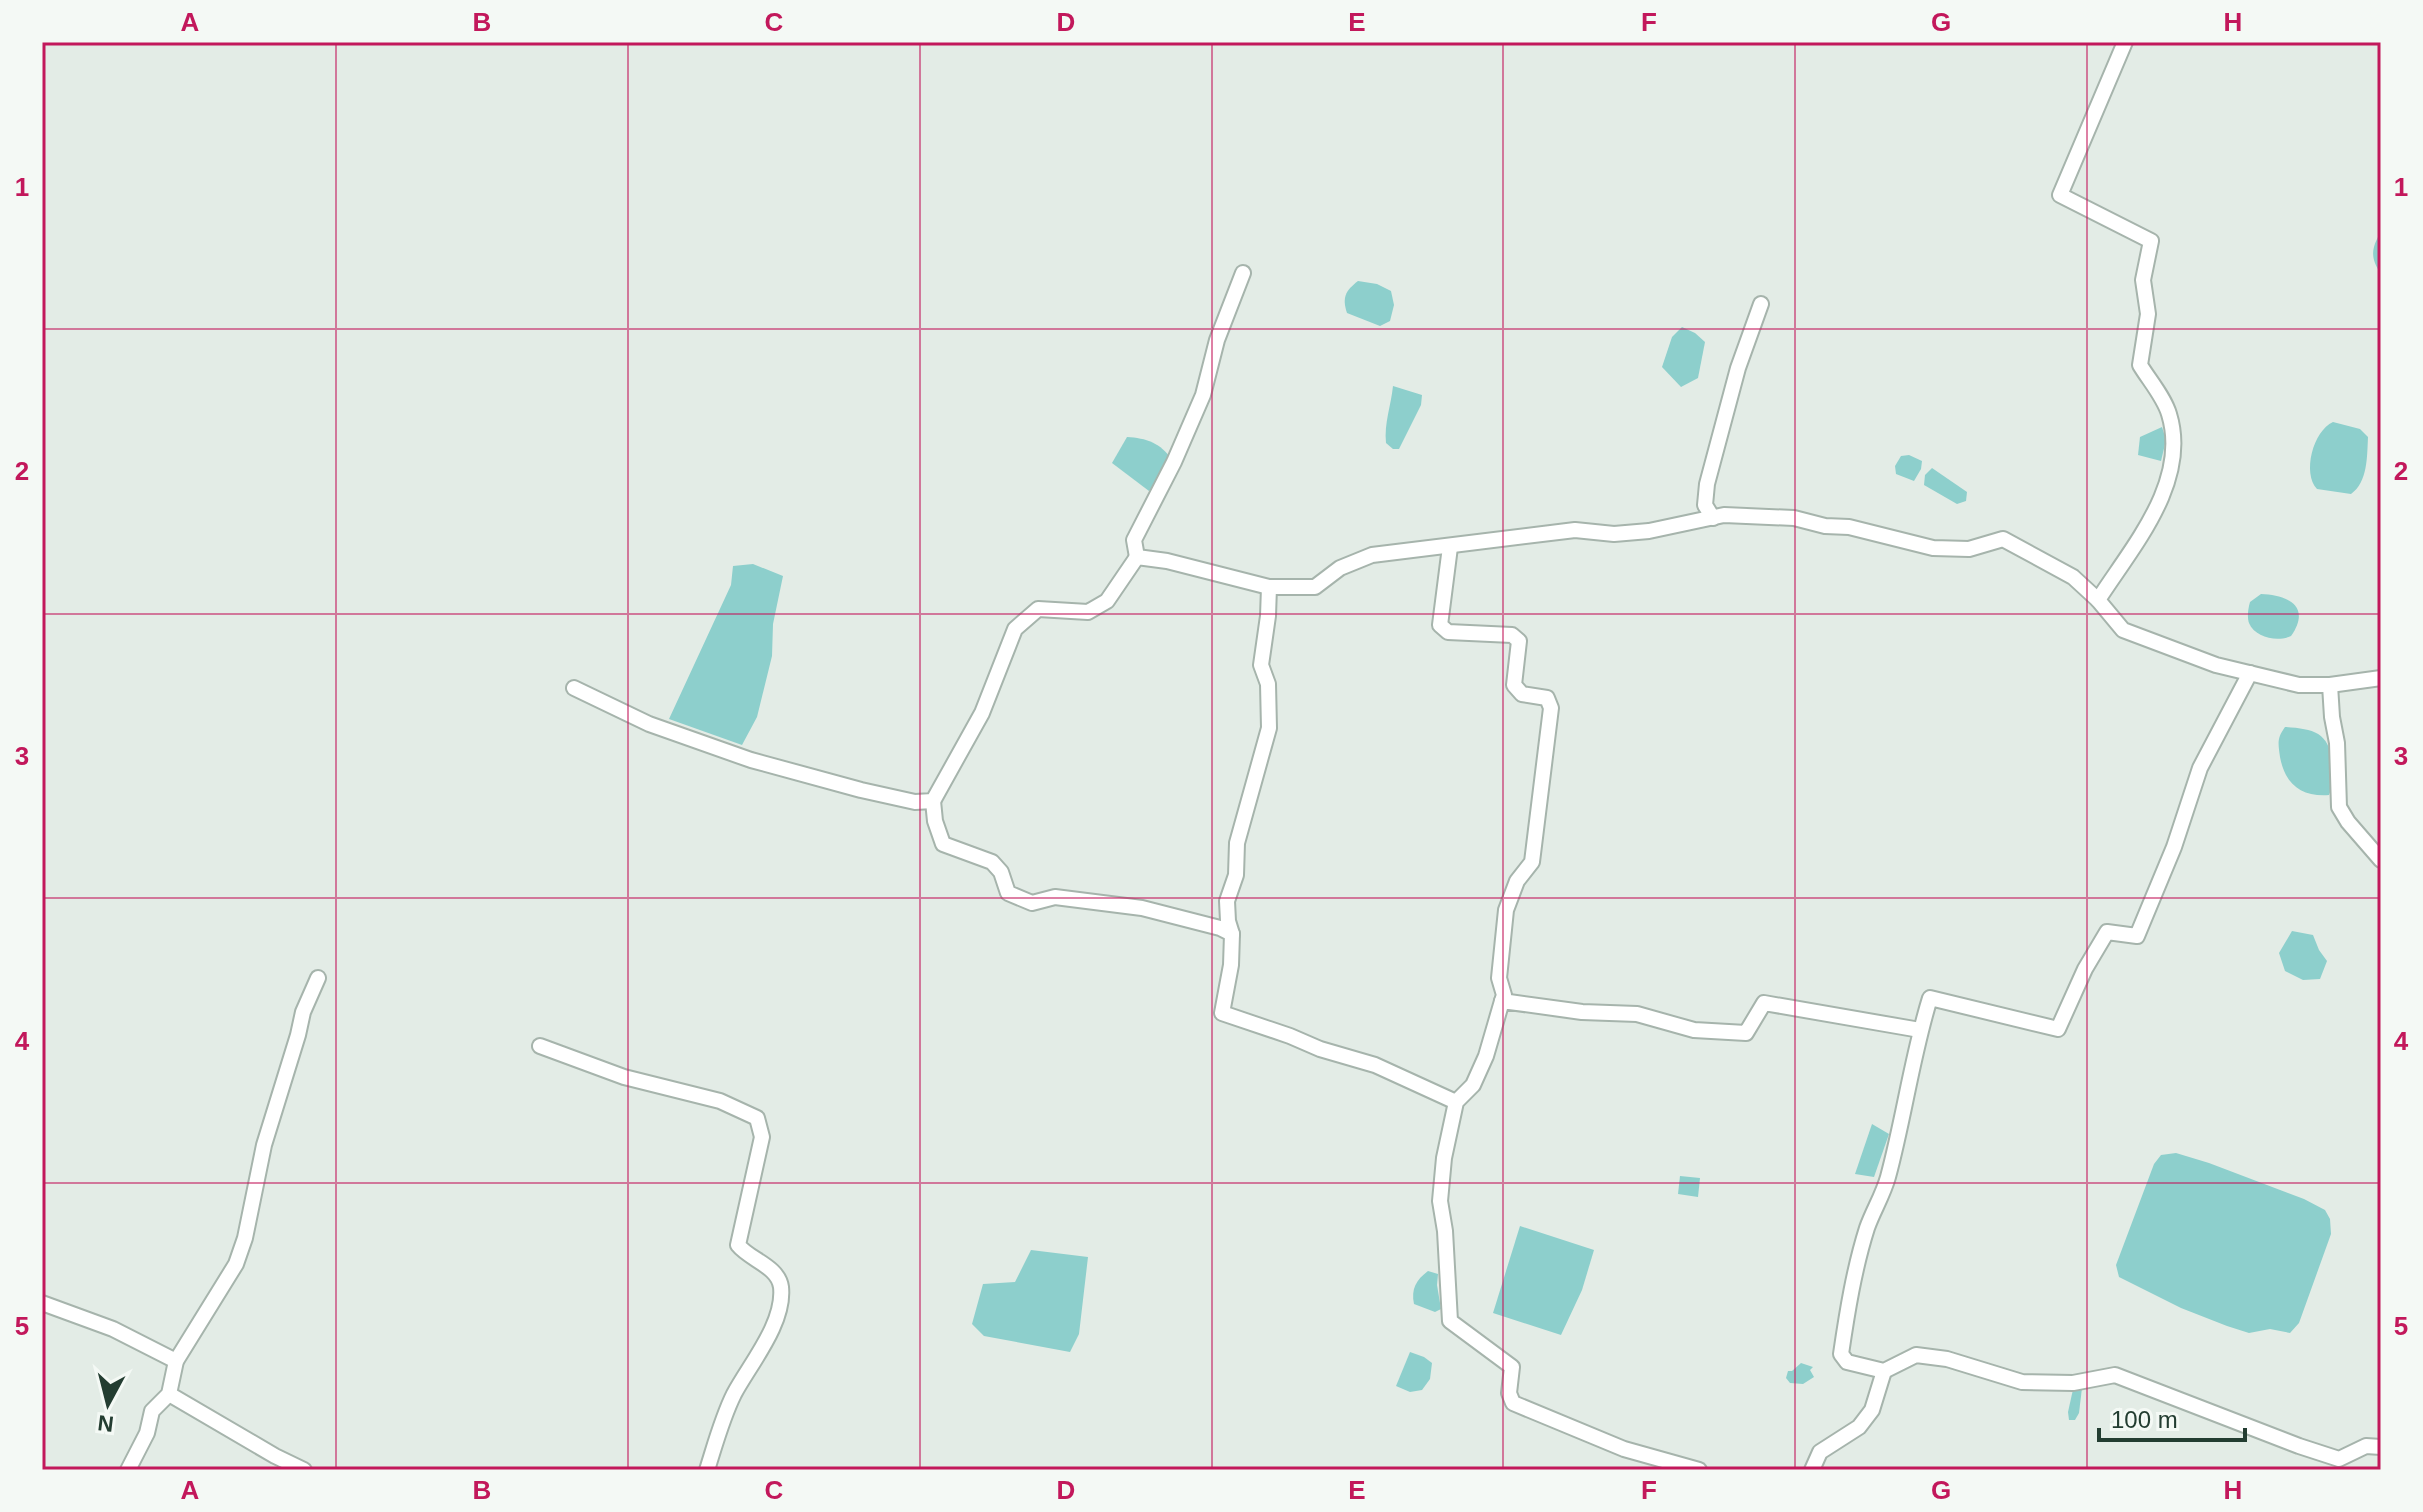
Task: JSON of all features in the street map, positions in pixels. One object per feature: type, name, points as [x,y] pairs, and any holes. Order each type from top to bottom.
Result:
[{"type":"street","points":[[2098,600],[2163,497],[2174,447],[2169,412],[2140,365],[2148,314],[2143,280],[2151,241],[2060,195],[2125,42]]},
{"type":"street","points":[[1232,934],[1220,928],[1142,908],[1055,897],[1032,903],[1008,893],[1001,872],[992,862],[943,844],[935,821],[933,801],[982,713],[1015,629],[1038,609],[1088,612],[1107,601],[1137,557],[1134,540],[1174,462],[1203,395],[1217,340],[1243,273]]},
{"type":"street","points":[[1713,518],[1705,505],[1707,484],[1738,368],[1761,304]]},
{"type":"street","points":[[1137,557],[1167,561],[1269,587],[1315,587],[1340,568],[1372,555],[1575,530],[1614,534],[1649,531],[1724,515],[1794,518],[1825,526],[1849,527],[1933,548],[1969,549],[2003,539],[2073,577],[2098,600],[2123,630],[2216,665],[2299,685],[2330,685],[2381,678]]},
{"type":"street","points":[[1450,547],[1440,625],[1448,632],[1512,635],[1519,641],[1514,685],[1522,694],[1547,698],[1551,708],[1532,862],[1517,881],[1506,910],[1499,978],[1504,995],[1486,1056],[1473,1085],[1456,1102],[1444,1158],[1440,1201],[1445,1231],[1450,1321],[1512,1367],[1509,1393],[1513,1403],[1624,1449],[1699,1470]]},
{"type":"street","points":[[1269,587],[1261,665],[1268,684],[1269,728],[1237,843],[1236,875],[1227,901],[1232,934],[1231,965],[1222,1013],[1320,1049],[1375,1065],[1456,1102]]},
{"type":"street","points":[[2250,673],[2200,768],[2174,847],[2137,936],[2107,932],[2085,969],[2058,1029],[1930,998],[1920,1030],[1887,1181],[1867,1230],[1841,1354],[1847,1362],[1884,1371],[1916,1355],[1947,1359],[2022,1382],[2073,1383],[2115,1375],[2339,1459],[2366,1446],[2381,1447]]},
{"type":"street","points":[[2330,685],[2337,743],[2339,807],[2381,860]]},
{"type":"street","points":[[574,688],[649,724],[751,760],[861,790],[915,802],[933,801]]},
{"type":"street","points":[[128,1470],[147,1433],[152,1411],[169,1394],[176,1361],[236,1264],[245,1238],[264,1145],[281,1084],[303,1012],[318,978]]},
{"type":"street","points":[[1502,1001],[1582,1012],[1637,1014],[1694,1030],[1746,1033],[1764,1003],[1920,1030]]},
{"type":"street","points":[[540,1046],[624,1077],[720,1101],[757,1118],[762,1137],[738,1245],[745,1254],[772,1270],[781,1286],[776,1320],[734,1395],[707,1470]]},
{"type":"street","points":[[42,1303],[113,1329],[176,1361]]},
{"type":"street","points":[[1812,1470],[1820,1452],[1859,1427],[1872,1410],[1884,1371]]},
{"type":"street","points":[[169,1394],[304,1470]]},
{"type":"water","points":[[2381,232],[2381,274],[2373,253]]},
{"type":"water","points":[[1358,281],[1377,284],[1391,291],[1394,305],[1390,321],[1380,326],[1347,313],[1346,295]]},
{"type":"water","points":[[1682,327],[1705,342],[1698,378],[1681,387],[1662,367],[1672,337]]},
{"type":"water","points":[[1393,386],[1422,395],[1421,405],[1399,449],[1393,449],[1386,443]]},
{"type":"water","points":[[2333,422],[2360,429],[2368,437],[2364,476],[2351,494],[2317,489],[2310,473],[2315,443]]},
{"type":"water","points":[[2162,427],[2166,440],[2161,461],[2138,455],[2140,437]]},
{"type":"water","points":[[1127,437],[1152,442],[1172,460],[1160,481],[1149,491],[1112,463]]},
{"type":"water","points":[[1909,455],[1922,461],[1914,481],[1896,474],[1895,466],[1901,456]]},
{"type":"water","points":[[1932,468],[1967,492],[1966,501],[1957,504],[1924,485],[1925,475]]},
{"type":"water","points":[[753,564],[783,576],[773,624],[772,656],[757,717],[742,745],[669,719],[731,585],[733,566]]},
{"type":"water","points":[[2261,594],[2280,597],[2294,604],[2299,617],[2291,636],[2280,639],[2267,637],[2252,628],[2248,618],[2250,602]]},
{"type":"water","points":[[2285,727],[2311,731],[2327,744],[2333,775],[2329,795],[2303,791],[2286,775],[2279,744]]},
{"type":"water","points":[[2292,931],[2313,935],[2327,961],[2320,979],[2303,980],[2285,971],[2279,953]]},
{"type":"water","points":[[1872,1124],[1889,1134],[1874,1177],[1855,1174]]},
{"type":"water","points":[[2176,1153],[2304,1199],[2325,1210],[2330,1219],[2331,1234],[2299,1323],[2290,1333],[2270,1329],[2249,1333],[2227,1326],[2181,1308],[2119,1277],[2116,1265],[2154,1164],[2161,1155]]},
{"type":"water","points":[[1680,1176],[1700,1178],[1698,1197],[1678,1194]]},
{"type":"water","points":[[1520,1226],[1594,1250],[1582,1290],[1561,1335],[1493,1313]]},
{"type":"water","points":[[1031,1250],[1088,1257],[1079,1334],[1070,1352],[984,1336],[972,1324],[983,1284],[1015,1282]]},
{"type":"water","points":[[1428,1271],[1438,1274],[1441,1309],[1435,1312],[1414,1304],[1415,1285]]},
{"type":"water","points":[[1410,1352],[1432,1363],[1430,1379],[1422,1390],[1410,1392],[1396,1386]]},
{"type":"water","points":[[1801,1363],[1813,1367],[1810,1370],[1814,1377],[1803,1384],[1790,1383],[1786,1378],[1788,1371]]},
{"type":"water","points":[[2074,1385],[2082,1388],[2079,1413],[2075,1420],[2069,1420],[2068,1412]]}]
